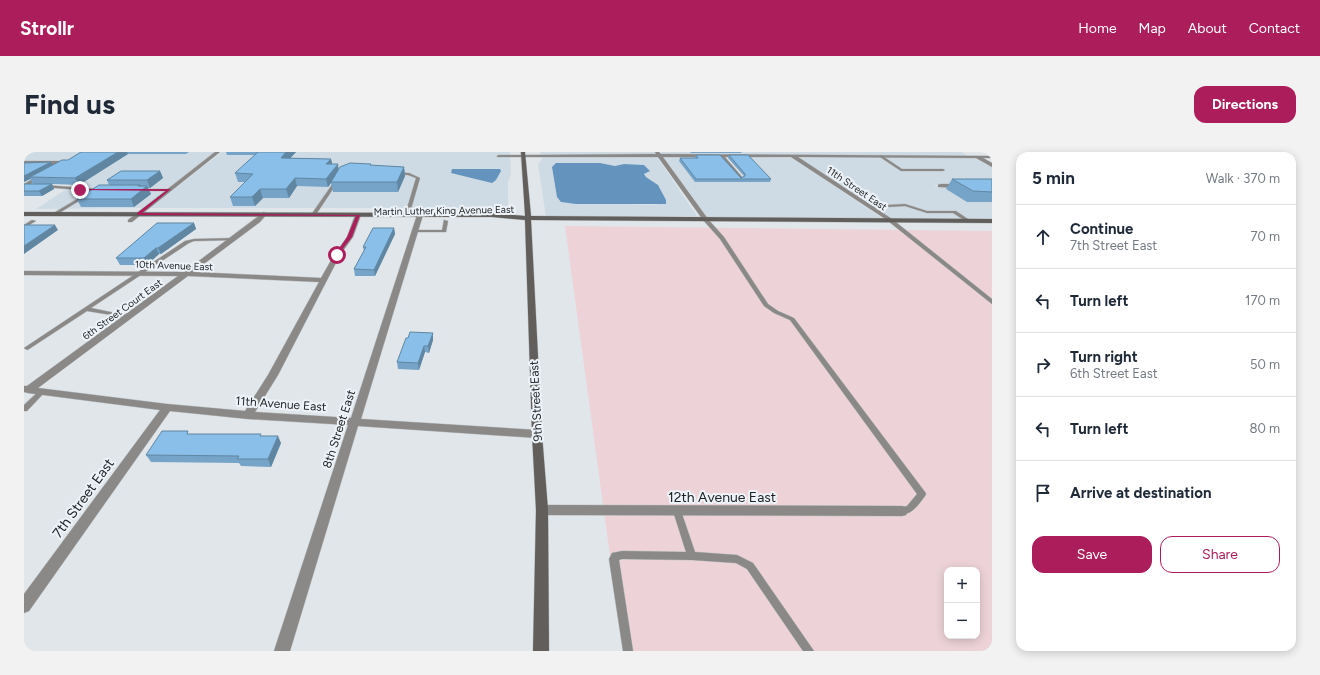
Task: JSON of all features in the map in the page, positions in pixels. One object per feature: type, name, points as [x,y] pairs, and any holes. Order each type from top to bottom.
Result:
[{"type":"street","points":[[130,221],[218,152]]},
{"type":"street","points":[[965,152],[992,165]]},
{"type":"street","points":[[523,154],[992,157]]},
{"type":"street","name":"9th Street East","points":[[523,154],[528,218],[537,434],[542,510],[541,651]]},
{"type":"street","points":[[658,154],[705,219]]},
{"type":"street","points":[[721,155],[740,178]]},
{"type":"street","name":"11th Street East","points":[[793,156],[890,220]]},
{"type":"street","points":[[24,163],[68,162],[54,169]]},
{"type":"street","points":[[24,186],[48,173]]},
{"type":"street","points":[[940,186],[970,186]]},
{"type":"street","name":"Martin Luther King Avenue East","points":[[24,214],[313,214],[417,223],[491,222],[528,218]]},
{"type":"street","name":"6th Street Court East","points":[[26,390],[234,239],[258,221],[264,214]]},
{"type":"street","name":"Martin Luther King Avenue East","points":[[24,221],[258,221],[407,215],[417,223],[492,215],[528,218],[992,221]]},
{"type":"street","points":[[248,415],[273,375],[337,255],[350,237],[356,218]]},
{"type":"street","name":"8th Street East","points":[[282,651],[417,223]]},
{"type":"street","name":"10th Avenue East","points":[[24,273],[186,274],[324,280]]},
{"type":"street","name":"11th Avenue East","points":[[26,390],[248,415],[537,434]]},
{"type":"street","name":"7th Street East","points":[[24,606],[167,407]]},
{"type":"street","name":"12th Avenue East","points":[[542,510],[677,512],[902,511]]},
{"type":"lane","points":[[498,156],[523,154]]},
{"type":"lane","points":[[881,156],[901,170],[944,170]]},
{"type":"lane","points":[[388,172],[408,174],[418,178],[407,215]]},
{"type":"lane","points":[[313,214],[340,175]]},
{"type":"lane","points":[[24,186],[30,187]]},
{"type":"lane","points":[[38,186],[62,186],[80,190],[102,190]]},
{"type":"lane","points":[[54,214],[94,190]]},
{"type":"lane","points":[[132,190],[170,190]]},
{"type":"lane","points":[[870,207],[905,206],[927,212],[954,212],[969,221]]},
{"type":"lane","points":[[705,219],[722,238],[766,305],[776,312],[792,319],[922,494],[910,509],[902,511]]},
{"type":"lane","points":[[890,220],[992,302]]},
{"type":"lane","points":[[24,227],[34,221]]},
{"type":"lane","points":[[417,223],[444,231],[446,222]]},
{"type":"lane","points":[[27,348],[141,274],[187,242],[194,240],[234,239]]},
{"type":"lane","points":[[86,309],[128,317]]},
{"type":"lane","points":[[24,409],[42,392]]},
{"type":"lane","points":[[677,512],[692,556]]},
{"type":"lane","points":[[628,651],[614,559],[615,556],[692,556],[737,559],[750,566],[809,651]]},
{"type":"shaded area","points":[[24,152],[81,152],[65,161],[24,161]]},
{"type":"shaded area","points":[[89,152],[214,152],[142,208],[36,209],[108,162]]},
{"type":"shaded area","points":[[222,152],[510,152],[511,175],[508,182],[508,208],[510,210],[459,208],[150,208]]},
{"type":"shaded area","points":[[540,152],[654,152],[655,154],[541,154]]},
{"type":"shaded area","points":[[661,152],[961,152],[969,156],[662,154]]},
{"type":"shaded area","points":[[718,156],[738,179],[745,179],[726,156],[792,158],[882,218],[708,218],[664,157]]},
{"type":"shaded area","points":[[542,157],[657,157],[697,216],[546,217],[538,164],[542,160]],"holes":[[[600,163],[615,166],[624,164],[644,165],[649,171],[644,173],[646,177],[653,181],[657,205],[561,202]]]},
{"type":"shaded area","points":[[799,158],[974,158],[992,167],[992,184],[934,185],[939,188],[992,188],[992,219],[891,218]]},
{"type":"shaded area","points":[[565,226],[992,231],[992,651],[623,651]]},
{"type":"water","points":[[556,163],[600,163],[615,166],[624,164],[644,165],[650,171],[644,174],[658,185],[666,200],[666,204],[576,204],[561,202],[557,197],[552,167]]},
{"type":"water","points":[[452,169],[500,169],[501,171],[496,180],[492,183],[451,173]]},
{"type":"building","points":[[81,152],[118,152],[75,178],[30,177],[62,160],[68,160]]},
{"type":"building","points":[[258,152],[286,152],[281,158],[331,159],[326,164],[338,164],[326,179],[295,178],[286,189],[260,189],[252,197],[230,197],[253,174],[235,173]]},
{"type":"building","points":[[696,155],[720,155],[741,178],[745,176],[745,174],[729,155],[748,155],[771,179],[696,179],[680,158],[698,158]]},
{"type":"building","points":[[51,162],[24,176],[24,163]]},
{"type":"building","points":[[350,163],[404,167],[397,182],[331,182],[340,167]]},
{"type":"building","points":[[121,171],[160,171],[147,180],[107,180]]},
{"type":"building","points":[[952,179],[992,179],[992,192],[973,191]]},
{"type":"building","points":[[24,184],[52,184],[39,191],[24,191]]},
{"type":"building","points":[[99,185],[147,186],[131,199],[77,199]]},
{"type":"building","points":[[157,223],[194,223],[156,248],[144,258],[116,258]]},
{"type":"building","points":[[24,225],[55,225],[24,246]]},
{"type":"building","points":[[373,228],[394,228],[374,270],[354,269],[366,247],[363,247]]},
{"type":"building","points":[[410,332],[433,333],[428,346],[424,346],[418,363],[397,362],[406,338],[408,338]]},
{"type":"building","points":[[162,431],[188,431],[187,434],[261,434],[260,436],[278,436],[268,459],[237,459],[239,456],[146,455]]},
{"type":"route","points":[[80,190],[170,190],[138,214],[358,215],[352,227],[350,237],[337,255]]}]
